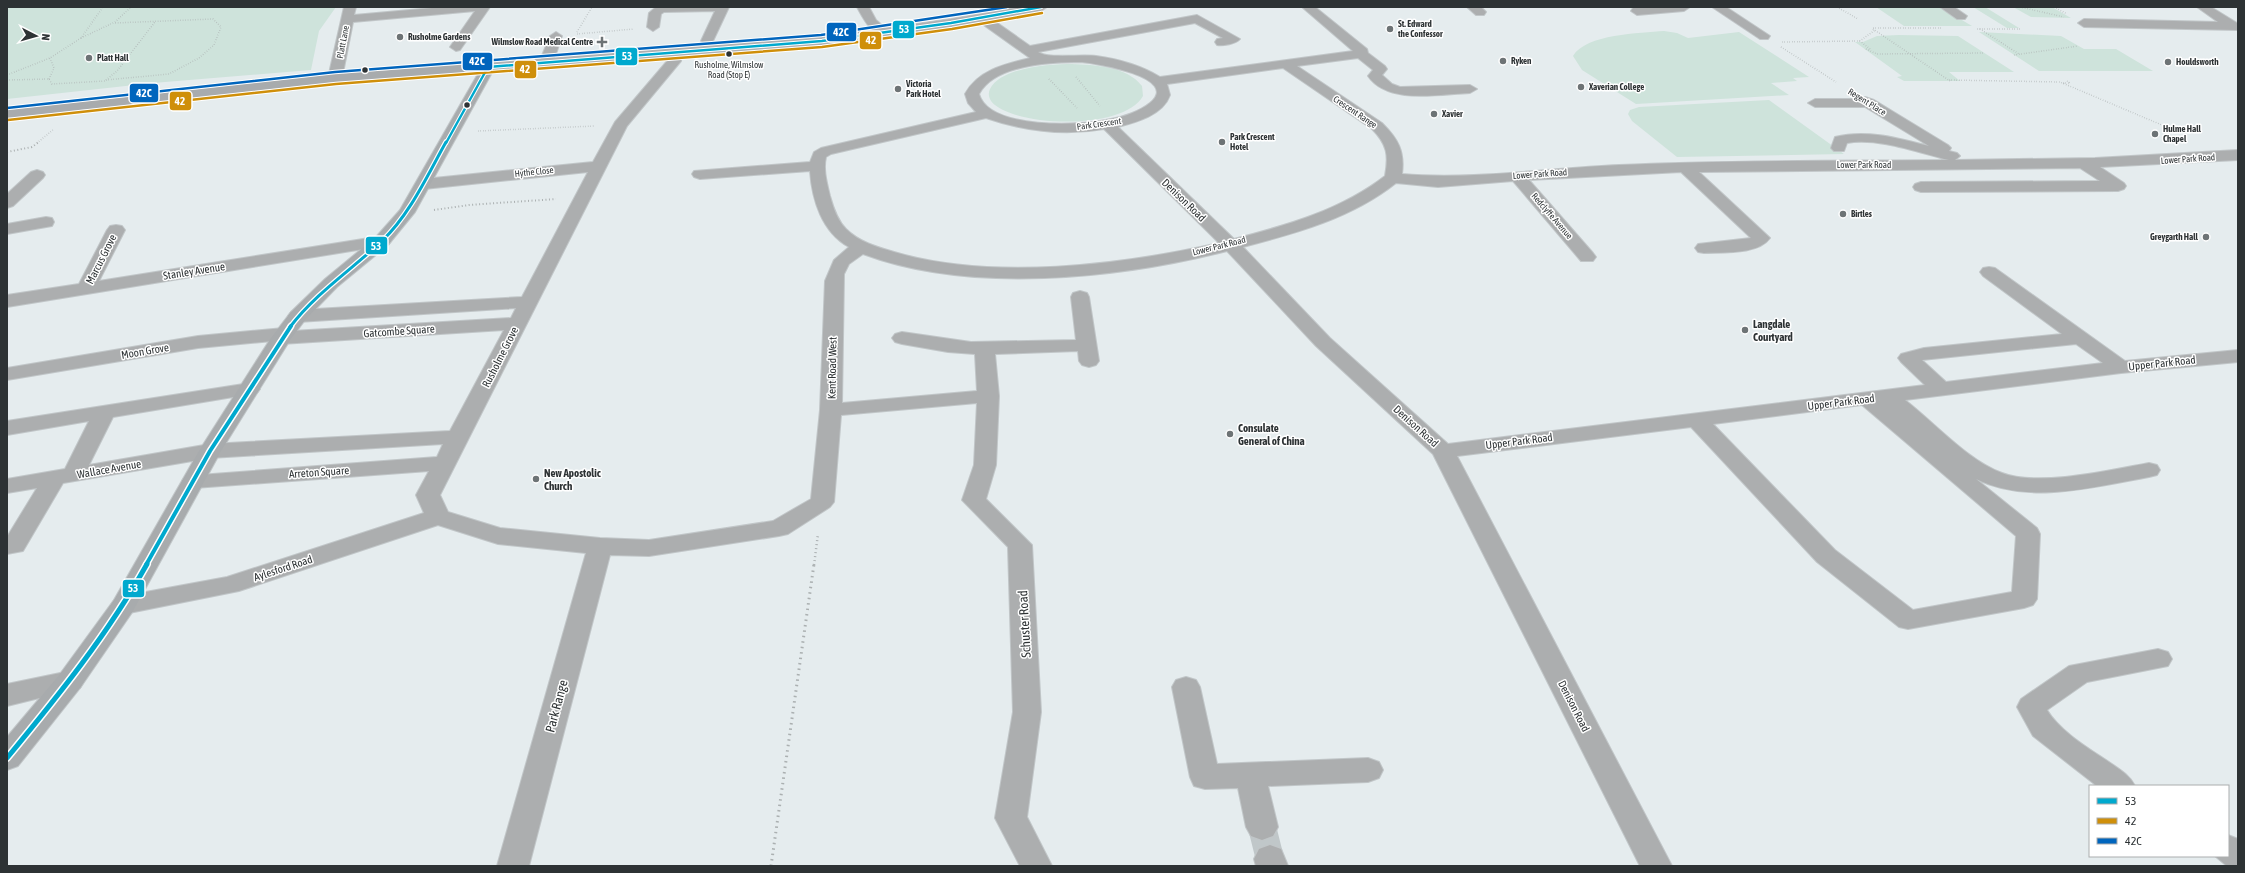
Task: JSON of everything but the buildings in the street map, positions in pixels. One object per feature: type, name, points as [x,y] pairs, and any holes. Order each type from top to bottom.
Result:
[{"type":"highway","points":[[7,114],[335,78],[488,67]]},
{"type":"highway","points":[[7,758],[70,681],[124,605],[210,451],[282,336],[298,316],[332,283],[382,241],[407,212],[488,67]]},
{"type":"main road","points":[[488,67],[676,54],[822,41],[982,18],[1041,7]]},
{"type":"street","points":[[349,13],[484,7]]},
{"type":"street","points":[[456,48],[484,7]]},
{"type":"street","points":[[653,27],[655,13],[661,10],[723,7],[707,41]]},
{"type":"street","points":[[879,7],[863,8],[871,22],[885,33]]},
{"type":"street","points":[[1308,7],[1380,69],[1375,76],[1392,89],[1405,91],[1470,89]]},
{"type":"street","points":[[1637,11],[1684,7]]},
{"type":"street","points":[[1718,7],[1764,36]]},
{"type":"street","points":[[1946,7],[1961,16]]},
{"type":"street","points":[[2203,7],[2235,28]]},
{"type":"street","name":"Platt Lane","points":[[335,78],[349,13]]},
{"type":"street","points":[[982,18],[1033,58],[1164,25],[1197,19],[1234,39],[1217,43],[1244,55],[1261,67]]},
{"type":"street","points":[[2084,23],[2235,28]]},
{"type":"street","points":[[1164,25],[1182,35]]},
{"type":"street","points":[[546,63],[556,36]]},
{"type":"street","points":[[1158,81],[1362,53]]},
{"type":"street","points":[[599,166],[620,125],[675,60],[676,54]]},
{"type":"street","name":"Park Crescent","points":[[1033,58],[1102,61],[1124,65],[1158,81],[1163,89],[1163,97],[1157,104],[1146,112],[1107,124],[1040,127],[1001,120],[987,114],[974,104],[972,96],[973,89],[979,82],[1004,69],[1033,58]]},
{"type":"street","name":"Crescent Range","points":[[1285,64],[1377,126],[1389,138],[1397,159],[1393,178]]},
{"type":"street","points":[[1815,104],[1867,102]]},
{"type":"street","name":"Regent Place","points":[[1867,102],[1966,162]]},
{"type":"street","points":[[862,247],[847,238],[836,228],[826,209],[817,166],[819,155],[826,151],[987,114]]},
{"type":"street","name":"Denison Road","points":[[1107,124],[1230,244],[1323,342],[1443,451],[1656,866]]},
{"type":"street","points":[[1839,148],[1840,140],[1855,137],[1891,142],[1966,162]]},
{"type":"street","name":"Lower Park Road","points":[[862,247],[908,262],[1010,272],[1122,265],[1230,244],[1333,213],[1369,196],[1393,178],[1438,182],[1517,176],[1685,167],[1966,162],[2083,163],[2160,161],[2238,155]]},
{"type":"street","points":[[1921,187],[2001,188],[2118,186],[2083,163]]},
{"type":"street","name":"Hythe Close","points":[[424,184],[599,166]]},
{"type":"street","name":"Rusholme Grove","points":[[438,517],[428,495],[599,166]]},
{"type":"street","points":[[700,174],[817,166]]},
{"type":"street","points":[[1685,167],[1761,238],[1759,242],[1752,244],[1704,248]]},
{"type":"street","points":[[7,203],[37,175]]},
{"type":"street","name":"Redclyffe Avenue","points":[[1517,176],[1587,257]]},
{"type":"street","points":[[7,229],[46,222]]},
{"type":"street","name":"Marcus Grove","points":[[86,288],[116,230]]},
{"type":"street","name":"Stanley Avenue","points":[[7,301],[382,241]]},
{"type":"street","name":"Kent Road West","points":[[822,502],[831,410],[835,270],[844,258],[862,247]]},
{"type":"street","points":[[1989,272],[2078,338],[2121,367]]},
{"type":"street","points":[[902,338],[920,342],[985,349],[1088,353],[1080,297]]},
{"type":"street","name":"Gatcombe Square","points":[[298,316],[527,302]]},
{"type":"street","name":"Gatcombe Square","points":[[282,336],[517,323]]},
{"type":"street","name":"Moon Grove","points":[[7,374],[198,342],[282,336]]},
{"type":"street","points":[[1942,390],[1908,358],[1924,354],[2078,338]]},
{"type":"street","name":"Schuster Road","points":[[985,349],[988,396],[985,464],[974,500],[1020,545],[1027,712],[1012,818],[1036,866]]},
{"type":"street","name":"Upper Park Road","points":[[1443,451],[2121,367],[2238,356]]},
{"type":"street","points":[[7,428],[105,411],[250,389]]},
{"type":"street","points":[[831,410],[988,396]]},
{"type":"street","points":[[1696,419],[1826,556],[1908,620],[2024,599],[2028,534],[1877,398]]},
{"type":"street","points":[[1877,398],[1980,472],[2002,482],[2022,485],[2080,482],[2149,470]]},
{"type":"street","points":[[7,546],[14,545],[64,476],[105,411]]},
{"type":"street","points":[[210,451],[458,437]]},
{"type":"street","name":"Wallace Avenue","points":[[7,486],[210,451]]},
{"type":"street","name":"Arreton Square","points":[[194,481],[444,463]]},
{"type":"street","points":[[438,517],[498,536],[600,546],[649,548],[779,528],[822,502]]},
{"type":"street","name":"Aylesford Road","points":[[124,605],[230,585],[438,517]]},
{"type":"street","name":"Park Range","points":[[513,866],[600,546]]},
{"type":"street","points":[[2119,785],[2080,759],[2043,728],[2031,707],[2079,673],[2158,659]]},
{"type":"street","points":[[7,695],[70,681]]},
{"type":"street","points":[[1186,687],[1205,777],[1368,770]]},
{"type":"street","points":[[1250,776],[1262,827]]},
{"type":"street","points":[[2229,850],[2238,856]]},
{"type":"path","points":[[81,38],[103,7]]},
{"type":"path","points":[[7,75],[50,58],[81,38],[115,23],[123,18],[131,7]]},
{"type":"path","points":[[576,34],[592,7]]},
{"type":"path","points":[[1837,7],[1858,19]]},
{"type":"path","points":[[2020,7],[2069,18]]},
{"type":"path","points":[[49,79],[52,84],[169,74],[199,58],[214,45],[221,27],[213,19],[115,23]]},
{"type":"path","points":[[69,107],[117,71],[155,22]]},
{"type":"path","points":[[556,36],[653,27]]},
{"type":"path","points":[[1871,27],[1950,80],[2070,83],[2067,81]]},
{"type":"path","points":[[1980,29],[2019,54]]},
{"type":"path","points":[[1790,42],[1860,41],[1875,30]]},
{"type":"path","name":"Regent Place","points":[[1764,36],[1867,102]]},
{"type":"path","points":[[1860,41],[1877,54],[1984,53]]},
{"type":"path","points":[[2014,55],[2078,46]]},
{"type":"path","points":[[1866,50],[1871,50]]},
{"type":"path","points":[[49,79],[54,68],[50,58]]},
{"type":"path","points":[[1033,58],[1107,124]]},
{"type":"path","points":[[1062,59],[1088,92],[1107,124]]},
{"type":"path","points":[[7,80],[49,79]]},
{"type":"path","points":[[2060,82],[2139,117],[2169,128]]},
{"type":"path","points":[[7,152],[32,147],[84,105]]},
{"type":"path","points":[[477,131],[620,125]]},
{"type":"path","points":[[434,210],[469,205],[582,197]]},
{"type":"path","points":[[771,866],[822,502]]},
{"type":"green space","points":[[7,7],[336,7],[319,31],[311,70],[153,83],[7,99]]},
{"type":"green space","points":[[1876,7],[1940,7],[1972,26],[1904,26]]},
{"type":"green space","points":[[1973,7],[1985,7],[2019,28],[2007,28]]},
{"type":"green space","points":[[2013,7],[2052,7],[2071,18],[2031,17]]},
{"type":"green space","points":[[1664,31],[1677,33],[1688,38],[1739,32],[1809,77],[1793,78],[1797,81],[1771,83],[1789,95],[1636,104],[1582,70],[1573,56],[1589,43],[1601,39],[1628,34]]},
{"type":"green space","points":[[1979,32],[2061,36],[2084,49],[2116,49],[2153,71],[2039,71]]},
{"type":"green space","points":[[1877,36],[1958,36],[2014,72],[1949,72],[1960,81],[1904,81],[1897,77],[1902,76],[1855,42],[1863,42]]},
{"type":"green space","points":[[1072,64],[1100,66],[1128,74],[1136,79],[1142,86],[1143,96],[1132,107],[1116,115],[1095,120],[1072,122],[1027,118],[1008,112],[995,105],[990,98],[990,89],[996,82],[1015,71],[1040,66]]},
{"type":"green space","points":[[1769,100],[1844,154],[1677,157],[1632,121],[1628,114],[1630,110],[1639,107]]},
{"type":"tunnel","points":[[1262,827],[1270,859]]},
{"type":"transit line","name":"42C","points":[[7,108],[335,72],[821,35],[1007,7]]},
{"type":"transit line","name":"53","points":[[488,67],[822,41],[951,23],[1041,7]]},
{"type":"transit line","name":"42","points":[[8,120],[336,84],[822,47],[952,29],[1042,13]]},
{"type":"transit line","name":"53","points":[[7,758],[70,681],[124,605],[210,451],[281,338],[298,316],[331,283],[382,241],[407,212],[488,67]]},
{"type":"place","name":"St. Edward the Confessor","points":[[1390,29]]},
{"type":"place","name":"Rusholme Gardens","points":[[400,37]]},
{"type":"place","name":"Wilmslow Road Medical Centre","points":[[602,42]]},
{"type":"place","name":"Rusholme, Wilmslow Road (Stop E)","points":[[729,54]]},
{"type":"place","name":"Platt Hall","points":[[89,58]]},
{"type":"place","name":"Ryken","points":[[1503,61]]},
{"type":"place","name":"Houldsworth","points":[[2168,62]]},
{"type":"place","name":"Xaverian College","points":[[1581,87]]},
{"type":"place","name":"Victoria Park Hotel","points":[[898,89]]},
{"type":"place","name":"Xavier","points":[[1434,114]]},
{"type":"place","name":"Hulme Hall Chapel","points":[[2155,134]]},
{"type":"place","name":"Park Crescent Hotel","points":[[1222,142]]},
{"type":"place","name":"Birtles","points":[[1843,214]]},
{"type":"place","name":"Greygarth Hall","points":[[2206,237]]},
{"type":"place","name":"Langdale Courtyard","points":[[1745,330]]},
{"type":"place","name":"Consulate General of China","points":[[1230,434]]},
{"type":"place","name":"New Apostolic Church","points":[[536,479]]}]
